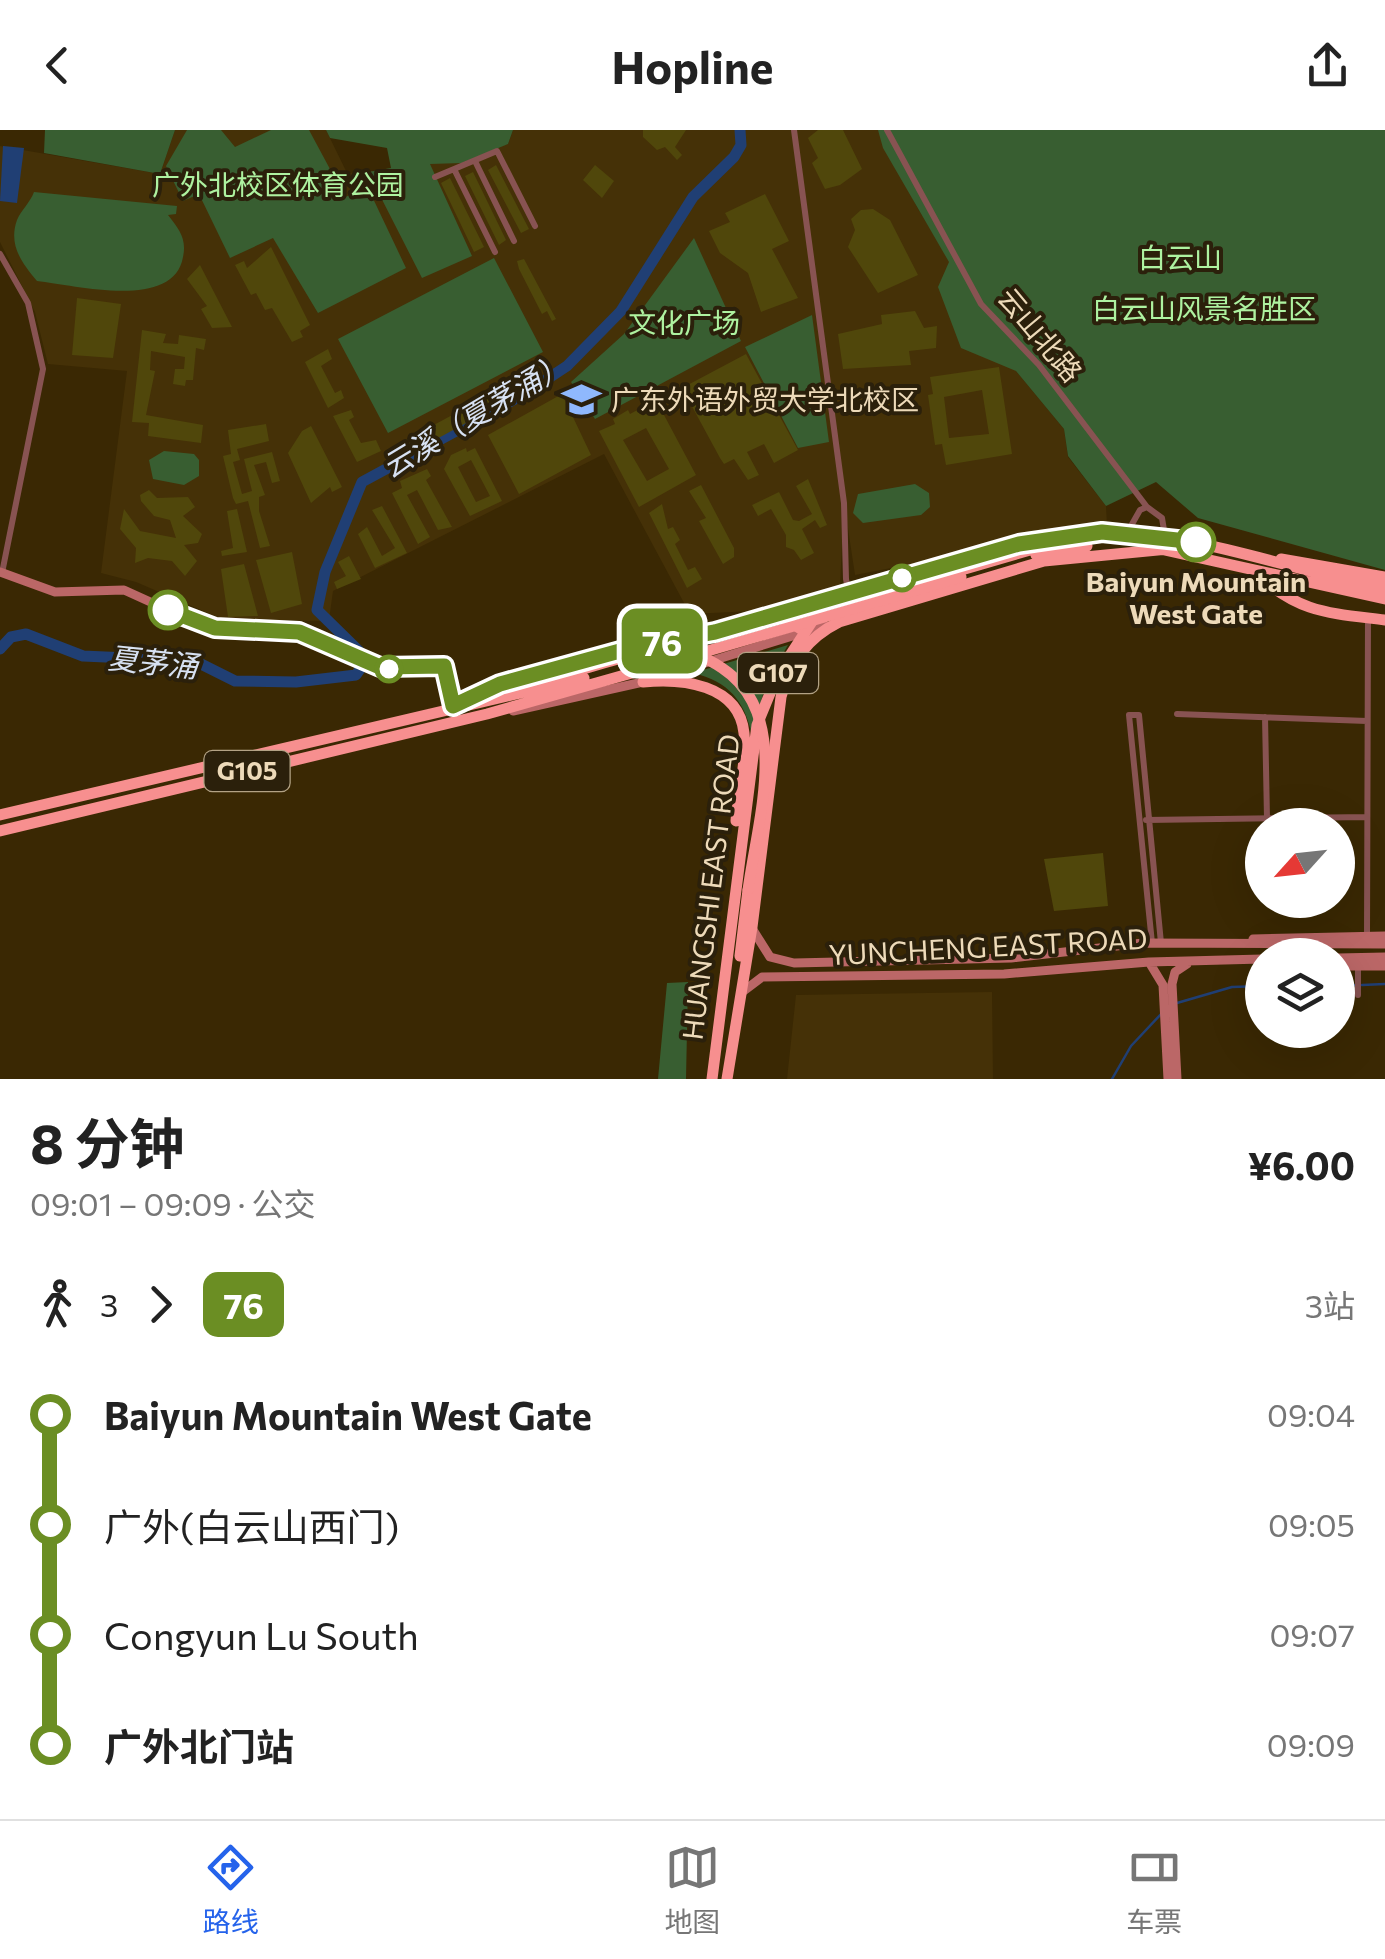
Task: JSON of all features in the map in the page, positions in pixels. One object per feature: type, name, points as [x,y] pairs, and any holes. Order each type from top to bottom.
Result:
[{"type":"highway","points":[[826,600],[1019,544],[1081,533],[1127,533]]},
{"type":"highway","name":"G105","points":[[959,574],[1042,546],[1127,533],[1385,599]]},
{"type":"highway","name":"G105","points":[[0,831],[495,712],[959,574],[1062,548],[1166,543]]},
{"type":"highway","name":"G107","points":[[839,622],[1044,561],[1166,543]]},
{"type":"highway","points":[[1256,564],[1300,560],[1385,577]]},
{"type":"highway","points":[[1256,564],[1285,600],[1385,620]]},
{"type":"highway","name":"G105","points":[[1256,564],[1385,588]]},
{"type":"highway","name":"HUANGSHI EAST ROAD","points":[[712,1079],[752,755],[765,701],[826,600]]},
{"type":"highway","points":[[776,614],[797,623],[804,648]]},
{"type":"highway","name":"HUANGSHI EAST ROAD","points":[[727,1079],[784,686],[804,648],[839,622]]},
{"type":"highway","points":[[453,706],[670,650],[706,658],[738,681],[758,711],[766,745],[737,1000]]},
{"type":"highway","name":"G105","points":[[0,815],[453,706],[494,701],[652,664]]},
{"type":"highway","points":[[642,682],[678,679],[702,685],[728,702],[742,722],[736,878]]},
{"type":"highway","points":[[752,755],[764,747],[774,760]]},
{"type":"main road","points":[[1,572],[56,592],[107,588],[138,594],[201,625],[310,636],[372,665],[392,669],[444,666],[453,706],[500,684],[826,600]]},
{"type":"main road","points":[[776,614],[788,624],[788,638]]},
{"type":"main road","points":[[495,712],[559,703],[642,682],[839,622]]},
{"type":"main road","name":"YUNCHENG EAST ROAD","points":[[752,927],[770,957],[794,963],[1011,958],[1152,943],[1245,942]]},
{"type":"main road","name":"YUNCHENG EAST ROAD","points":[[1259,938],[1385,936]]},
{"type":"main road","points":[[1152,943],[1147,962],[1168,992]]},
{"type":"main road","name":"YUNCHENG EAST ROAD","points":[[1355,944],[1385,944]]},
{"type":"main road","points":[[1355,958],[1385,957]]},
{"type":"main road","name":"YUNCHENG EAST ROAD","points":[[737,1000],[756,979],[990,975],[1147,962],[1245,959]]},
{"type":"main road","points":[[1168,1079],[1168,992],[1175,972],[1190,962]]},
{"type":"main road","points":[[794,963],[788,973],[795,978]]},
{"type":"main road","points":[[1355,969],[1385,966]]},
{"type":"main road","points":[[1170,1050],[1176,1079]]},
{"type":"street","points":[[794,130],[844,503],[848,594],[854,617]]},
{"type":"street","name":"云山北路","points":[[887,130],[981,304],[1039,365],[1147,508],[1162,518],[1166,543]]},
{"type":"street","points":[[435,176],[497,151],[536,226]]},
{"type":"street","points":[[476,161],[514,241]]},
{"type":"street","points":[[455,171],[494,252]]},
{"type":"street","points":[[0,254],[28,303],[42,369],[1,572]]},
{"type":"street","points":[[1127,533],[1140,510],[1147,508]]},
{"type":"street","points":[[1368,617],[1368,936]]},
{"type":"street","points":[[1178,714],[1367,720]]},
{"type":"street","points":[[1144,820],[1129,715],[1139,716],[1152,943]]},
{"type":"street","points":[[1265,717],[1267,808]]},
{"type":"street","points":[[1355,816],[1367,816]]},
{"type":"street","points":[[1144,820],[1245,818]]},
{"type":"street","points":[[1358,969],[1358,995]]},
{"type":"shaded area","name":"广东外语外贸大学北校区","points":[[175,130],[326,130],[347,173],[392,170],[508,144],[513,130],[878,130],[917,207],[1016,371],[1064,429],[1068,457],[1106,506],[1107,525],[1011,535],[964,554],[855,575],[844,502],[840,586],[754,611],[690,614],[604,454],[333,591],[329,620],[222,619],[136,582],[101,573],[127,371],[48,364],[35,312],[0,242],[0,146],[160,174]]},
{"type":"shaded area","points":[[992,992],[993,1079],[787,1079],[796,995]]},
{"type":"green space","points":[[45,130],[175,130],[160,174],[44,153]]},
{"type":"green space","name":"广外北校区体育公园","points":[[187,130],[221,130],[235,147],[271,130],[309,130],[345,197],[368,188],[406,268],[318,313],[273,238],[230,258],[199,194],[183,201],[166,166]]},
{"type":"green space","points":[[326,130],[513,130],[508,144],[462,163],[430,164],[472,256],[422,278],[368,172],[391,168],[387,148],[330,138]]},
{"type":"green space","name":"白云山","points":[[878,130],[1385,130],[1385,570],[1198,518],[1156,482],[1106,506],[1068,456],[1064,429],[1016,371],[961,348],[938,287],[949,262],[883,148]]},
{"type":"green space","points":[[34,192],[177,206],[176,214],[168,215],[184,245],[176,274],[162,284],[121,291],[37,281],[22,260],[14,238],[17,220]]},
{"type":"green space","name":"文化广场","points":[[694,238],[741,341],[595,419],[571,382],[624,334]]},
{"type":"green space","points":[[494,258],[543,352],[388,433],[338,339]]},
{"type":"green space","points":[[812,315],[829,442],[798,448],[745,347]]},
{"type":"green space","points":[[164,451],[194,454],[199,460],[199,476],[184,485],[153,479],[149,460]]},
{"type":"green space","points":[[915,484],[929,493],[930,507],[921,515],[863,523],[853,513],[858,494]]},
{"type":"green space","points":[[788,645],[766,683],[752,735],[733,694],[693,673]]},
{"type":"green space","points":[[688,982],[686,1079],[658,1079],[667,983]]},
{"type":"water","points":[[3,146],[24,148],[17,203],[0,201]]},
{"type":"building","points":[[643,130],[686,130],[675,147],[682,155],[677,160],[665,147],[657,150],[643,137]]},
{"type":"building","points":[[818,130],[843,130],[862,169],[840,185],[825,189],[812,163],[818,158],[808,138]]},
{"type":"building","points":[[496,165],[529,229],[521,233],[488,170]]},
{"type":"building","points":[[595,165],[614,181],[602,198],[583,180]]},
{"type":"building","points":[[473,172],[506,240],[499,245],[465,176]]},
{"type":"building","points":[[450,178],[484,247],[474,252],[441,183]]},
{"type":"building","points":[[765,194],[789,241],[772,249],[798,298],[761,312],[748,273],[720,253],[709,231],[730,222],[725,213]]},
{"type":"building","points":[[873,209],[890,220],[918,275],[878,293],[848,247],[855,230],[851,219],[861,210]]},
{"type":"building","points":[[271,247],[310,325],[300,331],[303,337],[292,342],[272,308],[265,310],[256,293],[251,295],[235,265],[244,261],[247,268]]},
{"type":"building","points":[[524,259],[556,319],[552,321],[547,311],[542,314],[519,269],[517,261]]},
{"type":"building","points":[[200,265],[232,327],[212,328],[201,309],[207,306],[187,279]]},
{"type":"building","points":[[77,298],[121,304],[113,358],[72,355]]},
{"type":"building","points":[[915,311],[924,328],[937,326],[936,348],[909,351],[911,365],[843,369],[838,334],[882,324],[881,315]]},
{"type":"building","points":[[142,330],[166,334],[163,343],[178,344],[179,335],[206,339],[204,350],[196,348],[193,380],[186,380],[185,386],[173,384],[175,369],[184,369],[185,357],[151,351],[150,370],[155,371],[146,415],[203,425],[201,443],[148,436],[149,423],[132,422]]},
{"type":"building","points":[[328,349],[332,359],[321,366],[335,393],[341,390],[344,398],[328,408],[305,362]]},
{"type":"building","points":[[746,354],[798,450],[774,463],[764,444],[747,452],[759,475],[748,480],[734,459],[724,464],[682,388]]},
{"type":"building","points":[[999,367],[1012,454],[946,465],[942,444],[935,445],[928,395],[933,394],[930,377]],"holes":[[[982,390],[989,434],[949,438],[944,397]]]},
{"type":"building","points":[[536,370],[541,382],[411,453],[404,441]]},
{"type":"building","points":[[562,394],[591,455],[519,494],[488,435]]},
{"type":"building","points":[[656,400],[696,475],[639,507],[599,431],[615,424],[613,419],[628,410],[630,414]],"holes":[[[646,428],[669,469],[647,481],[623,440]]]},
{"type":"building","points":[[351,410],[354,417],[349,420],[361,443],[376,440],[381,451],[357,462],[333,416]]},
{"type":"building","points":[[266,424],[269,441],[237,449],[240,460],[233,462],[242,494],[252,491],[244,459],[272,452],[280,481],[272,483],[266,462],[254,465],[265,495],[259,497],[259,511],[270,546],[260,548],[248,501],[236,504],[223,456],[231,454],[228,430]]},
{"type":"building","points":[[311,426],[342,487],[332,492],[330,487],[311,503],[288,453],[302,431]]},
{"type":"building","points":[[475,448],[502,501],[470,516],[444,469],[451,455]],"holes":[[[471,460],[490,496],[476,502],[458,467]]]},
{"type":"building","points":[[427,469],[431,476],[426,480],[452,527],[438,530],[417,490],[407,495],[430,537],[418,544],[392,493],[402,488],[400,481]]},
{"type":"building","points":[[808,479],[827,525],[820,528],[815,520],[802,529],[814,553],[801,560],[786,547],[786,535],[771,509],[758,516],[752,505],[779,492],[793,520],[799,521],[812,514],[796,486]]},
{"type":"building","points":[[701,485],[734,548],[734,557],[723,564],[699,521],[706,518],[689,491]]},
{"type":"building","points":[[149,490],[157,498],[188,497],[195,507],[183,516],[202,534],[198,543],[184,545],[197,561],[185,576],[172,561],[148,558],[135,563],[136,548],[120,529],[124,509],[140,531],[176,538],[170,520],[154,516],[141,501],[140,495]]},
{"type":"building","points":[[662,504],[668,529],[673,527],[680,540],[675,544],[688,570],[695,567],[702,579],[687,588],[649,513]]},
{"type":"building","points":[[382,506],[407,553],[375,568],[358,534],[367,527],[382,556],[395,548],[372,510]]},
{"type":"building","points":[[237,509],[247,552],[222,556],[221,551],[233,548],[227,511]]},
{"type":"building","points":[[292,552],[302,604],[271,613],[256,560]]},
{"type":"building","points":[[349,556],[361,579],[337,589],[334,582],[346,576],[338,562]]},
{"type":"building","points":[[244,564],[258,616],[228,617],[221,569]]},
{"type":"building","points":[[1103,853],[1108,906],[1054,911],[1044,859]]},
{"type":"waterway","name":"云溪（夏茅涌）","points":[[0,649],[11,637],[26,634],[83,656],[195,661],[235,681],[296,682],[356,675],[367,659],[317,610],[325,572],[362,482],[526,393],[567,366],[621,311],[693,197],[734,157],[741,145],[740,130]]},
{"type":"waterway","points":[[1362,985],[1385,984]]},
{"type":"waterway","points":[[1177,1003],[1245,987]]},
{"type":"waterway","points":[[1112,1079],[1131,1046],[1162,1013]]},
{"type":"bus line","name":"76","points":[[168,610],[188,621],[215,628],[299,632],[380,667],[444,666],[453,706],[500,684],[638,646],[715,632],[1019,544],[1102,532],[1196,542]]},
{"type":"place","name":"广东外语外贸大学北校区","points":[[581,400]]},
{"type":"place","name":"Baiyun Mountain West Gate","points":[[1196,542]]},
{"type":"park label","name":"白云山风景名胜区","points":[[1204,309]]},
{"type":"water label","name":"夏茅涌","points":[[153,663]]}]
